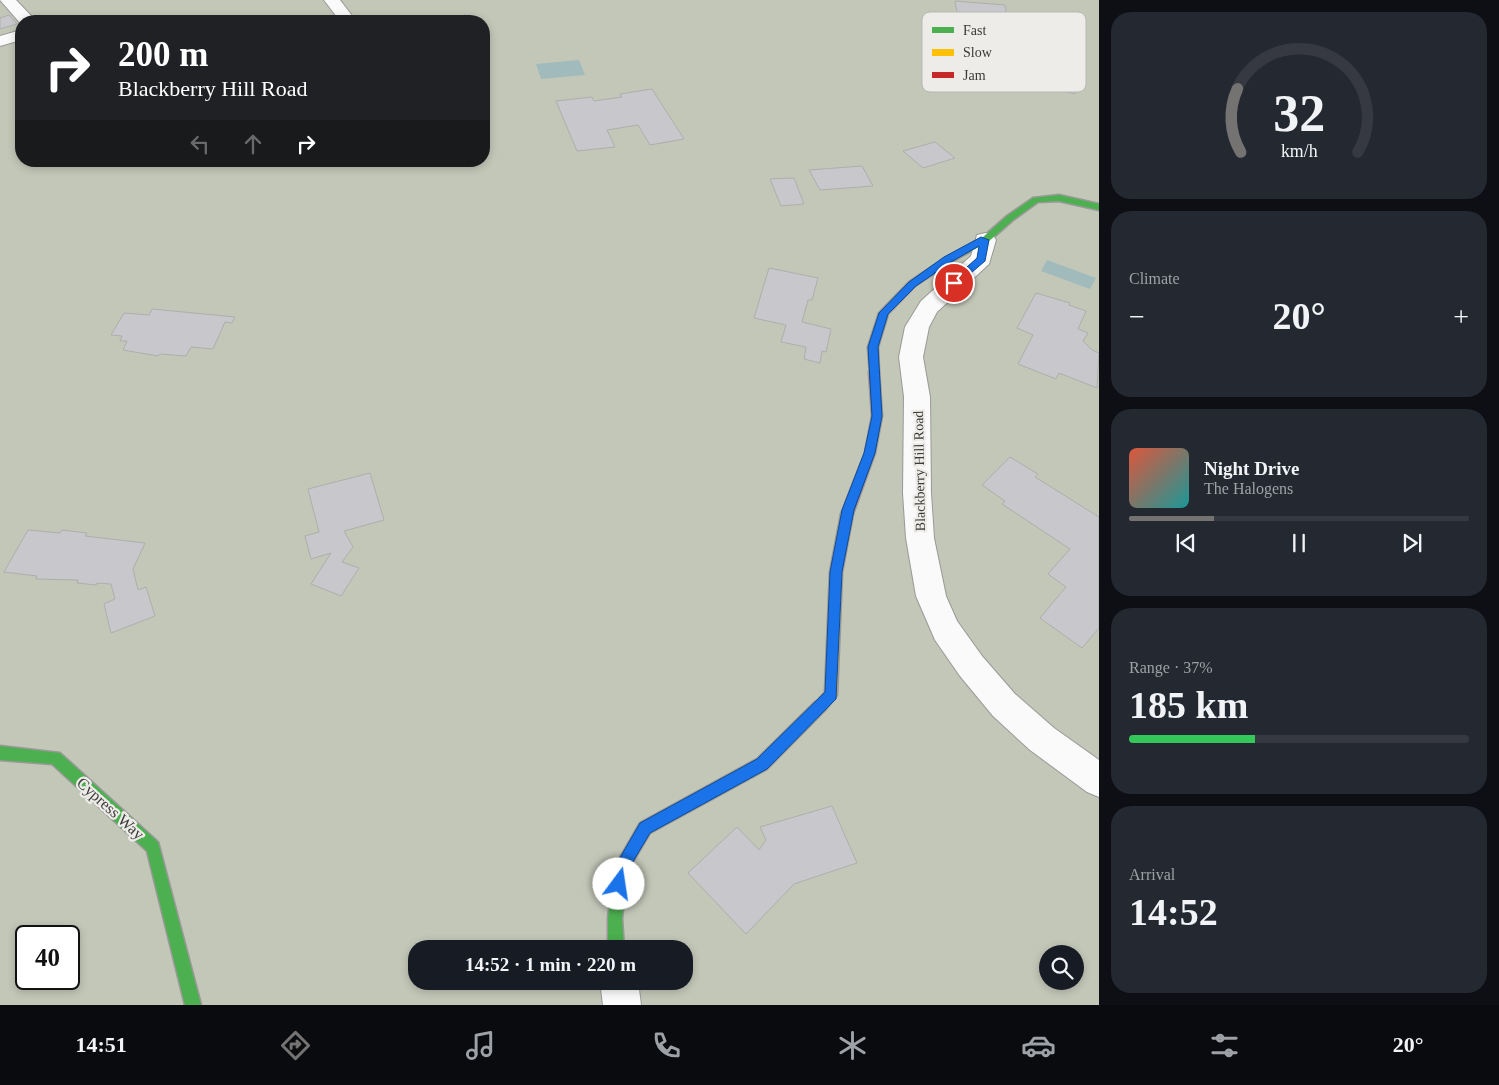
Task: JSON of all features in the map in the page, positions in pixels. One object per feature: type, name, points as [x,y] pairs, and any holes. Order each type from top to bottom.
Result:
[{"type":"street","points":[[7,0],[22,15]]},
{"type":"street","points":[[332,0],[343,15]]},
{"type":"street","points":[[0,41],[15,37]]},
{"type":"street","points":[[616,940],[615,918],[621,868],[645,828],[762,764],[831,695],[836,572],[848,510],[870,453],[877,416],[873,347],[884,313],[912,284],[948,260],[985,240],[1010,218],[1036,200],[1059,198],[1099,207]]},
{"type":"street","name":"Blackberry Hill Road","points":[[985,240],[981,259],[929,306],[917,327],[911,357],[917,397],[917,493],[920,538],[930,596],[946,630],[971,666],[1004,705],[1042,739],[1099,780]]},
{"type":"street","name":"Cypress Way","points":[[0,753],[55,758],[153,847],[193,1005]]},
{"type":"street","points":[[620,990],[622,1005]]},
{"type":"green space","points":[[0,0],[1099,0],[1099,1005],[0,1005]]},
{"type":"water","points":[[579,60],[585,75],[541,79],[536,64]]},
{"type":"water","points":[[1047,260],[1096,278],[1090,289],[1041,271]]},
{"type":"building","points":[[955,1],[1005,5],[1006,12],[957,12]]},
{"type":"building","points":[[9,15],[15,22],[15,25],[0,29],[0,18]]},
{"type":"building","points":[[652,89],[684,139],[650,145],[638,125],[607,130],[615,147],[577,151],[556,101],[592,97],[594,101],[622,97],[620,94]]},
{"type":"building","points":[[935,142],[955,158],[923,168],[903,151]]},
{"type":"building","points":[[862,166],[873,186],[820,190],[809,170]]},
{"type":"building","points":[[794,178],[804,204],[781,206],[770,179]]},
{"type":"building","points":[[769,268],[818,278],[812,300],[808,300],[802,322],[831,329],[826,352],[822,351],[820,363],[804,359],[806,347],[781,342],[786,325],[754,318]]},
{"type":"building","points":[[1036,293],[1070,303],[1069,305],[1086,311],[1078,329],[1088,333],[1083,341],[1092,350],[1099,353],[1097,388],[1059,373],[1056,379],[1018,364],[1033,335],[1017,328]]},
{"type":"building","points":[[152,309],[235,317],[232,323],[225,322],[213,349],[191,347],[186,356],[160,354],[158,356],[123,350],[127,341],[120,341],[122,336],[111,335],[124,313],[149,315]]},
{"type":"building","points":[[1010,457],[1038,474],[1035,477],[1099,517],[1099,628],[1082,648],[1040,618],[1066,587],[1048,574],[1070,549],[1002,504],[1005,501],[982,485]]},
{"type":"building","points":[[370,473],[384,520],[344,531],[353,547],[342,562],[359,568],[341,596],[311,584],[331,553],[311,559],[305,536],[319,532],[308,489]]},
{"type":"building","points":[[28,530],[60,533],[62,530],[87,533],[85,536],[145,543],[133,569],[138,590],[146,587],[155,616],[111,633],[104,604],[115,599],[111,584],[97,583],[96,585],[77,583],[78,580],[36,579],[37,576],[4,572]]},
{"type":"building","points":[[832,806],[857,863],[794,884],[746,934],[688,873],[737,827],[759,850],[766,840],[760,827]]},
{"type":"traffic: fast","points":[[874,372],[873,347],[884,313],[912,284],[948,260],[985,240],[1010,218],[1036,200],[1059,198],[1099,207]]},
{"type":"traffic: fast","points":[[616,940],[615,918],[621,868],[645,828],[762,764],[820,706]]},
{"type":"traffic: fast","points":[[0,753],[55,758],[153,847],[193,1005]]},
{"type":"traffic: slow","points":[[820,706],[831,695],[836,572],[847,514]]},
{"type":"traffic: jam","points":[[847,514],[870,453],[877,416],[874,372]]},
{"type":"route","points":[[619,884],[621,868],[645,828],[762,764],[831,695],[836,572],[848,510],[870,453],[877,416],[877,387],[873,347],[884,313],[912,284],[948,260],[985,240],[981,259],[954,283]]}]
